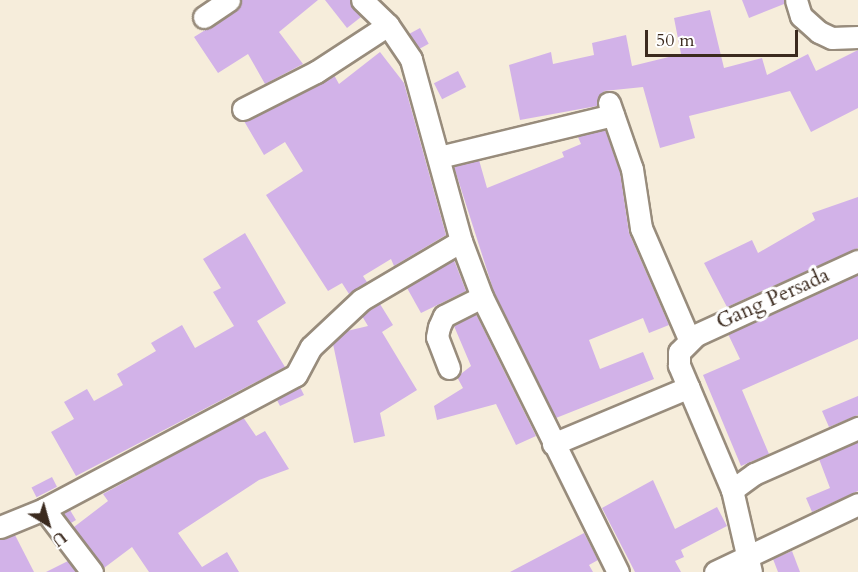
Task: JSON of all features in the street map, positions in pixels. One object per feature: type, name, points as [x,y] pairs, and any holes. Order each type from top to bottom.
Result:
[{"type":"street","points":[[204,17],[229,0]]},
{"type":"street","points":[[362,0],[388,25],[416,73],[461,241],[482,297],[618,572]]},
{"type":"street","points":[[796,0],[801,16],[819,32],[832,38],[858,37]]},
{"type":"street","points":[[243,109],[316,72],[388,25]]},
{"type":"street","points":[[439,157],[611,109],[632,169],[641,228],[689,339],[679,352],[689,387],[732,490],[748,563]]},
{"type":"street","points":[[0,527],[44,509],[290,379],[317,341],[361,300],[461,241]]},
{"type":"street","name":"Gang Persada","points":[[689,339],[858,261]]},
{"type":"street","points":[[449,368],[437,337],[444,316],[482,297]]},
{"type":"street","points":[[553,444],[689,387]]},
{"type":"street","points":[[732,490],[754,474],[858,428]]},
{"type":"street","points":[[715,572],[748,563],[858,504]]},
{"type":"street","points":[[44,509],[92,572]]},
{"type":"building","points":[[242,0],[318,0],[279,32],[303,64],[265,84],[248,54],[218,73],[194,37],[236,11]]},
{"type":"building","points":[[325,0],[350,0],[361,17],[347,28]]},
{"type":"building","points":[[742,0],[784,0],[784,4],[749,18]]},
{"type":"building","points":[[710,10],[724,68],[762,58],[767,75],[808,54],[816,71],[858,50],[858,108],[811,132],[790,91],[689,116],[695,138],[660,148],[643,87],[604,91],[597,106],[520,120],[509,65],[551,52],[553,64],[594,55],[592,43],[626,35],[632,66],[681,54],[674,18]]},
{"type":"building","points":[[420,28],[429,44],[418,50],[410,34]]},
{"type":"building","points":[[380,52],[404,83],[446,235],[394,266],[391,259],[363,276],[367,282],[349,294],[342,283],[328,291],[266,195],[303,171],[285,142],[264,155],[244,121],[334,75],[339,84]]},
{"type":"building","points":[[458,71],[466,87],[442,99],[434,83]]},
{"type":"building","points":[[605,130],[620,172],[629,233],[669,325],[649,333],[643,318],[589,340],[600,369],[643,352],[654,379],[556,418],[494,292],[454,167],[479,160],[487,188],[564,157],[562,152],[581,144],[578,137]]},
{"type":"building","points":[[858,197],[858,248],[727,307],[704,263],[752,240],[758,253],[815,220],[812,213]]},
{"type":"building","points":[[245,233],[286,303],[257,321],[285,367],[76,476],[51,432],[74,419],[64,402],[87,389],[94,401],[123,385],[117,374],[156,351],[151,343],[182,325],[195,348],[234,326],[213,292],[221,288],[203,259]]},
{"type":"building","points":[[454,260],[466,291],[421,313],[407,288]]},
{"type":"building","points":[[858,275],[858,339],[742,390],[769,454],[741,466],[703,375],[740,359],[728,334]]},
{"type":"building","points":[[380,304],[393,325],[382,332],[417,390],[380,413],[385,436],[354,443],[333,344],[347,331],[368,326],[362,316]]},
{"type":"building","points":[[476,314],[536,436],[516,445],[496,404],[437,420],[434,406],[463,388],[457,377],[471,366],[454,326]]},
{"type":"building","points":[[300,387],[304,395],[280,406],[277,400]]},
{"type":"building","points":[[858,396],[858,415],[829,427],[822,411]]},
{"type":"building","points":[[243,417],[256,436],[265,431],[289,469],[259,480],[178,533],[202,567],[227,552],[239,572],[149,572],[132,547],[104,568],[74,527],[108,501],[103,494]]},
{"type":"building","points":[[858,442],[858,491],[812,512],[806,498],[830,488],[819,459]]},
{"type":"building","points":[[52,477],[57,487],[37,497],[32,487]]},
{"type":"building","points":[[653,480],[675,529],[717,507],[727,526],[681,550],[684,557],[675,561],[681,572],[635,572],[602,508]]},
{"type":"building","points":[[70,510],[76,520],[71,523],[63,513]]},
{"type":"building","points":[[584,533],[598,560],[589,565],[593,572],[510,572]]},
{"type":"building","points":[[15,535],[34,572],[0,572],[0,539]]},
{"type":"building","points":[[792,551],[800,572],[778,572],[773,559]]},
{"type":"building","points":[[68,561],[76,572],[46,572]]}]
